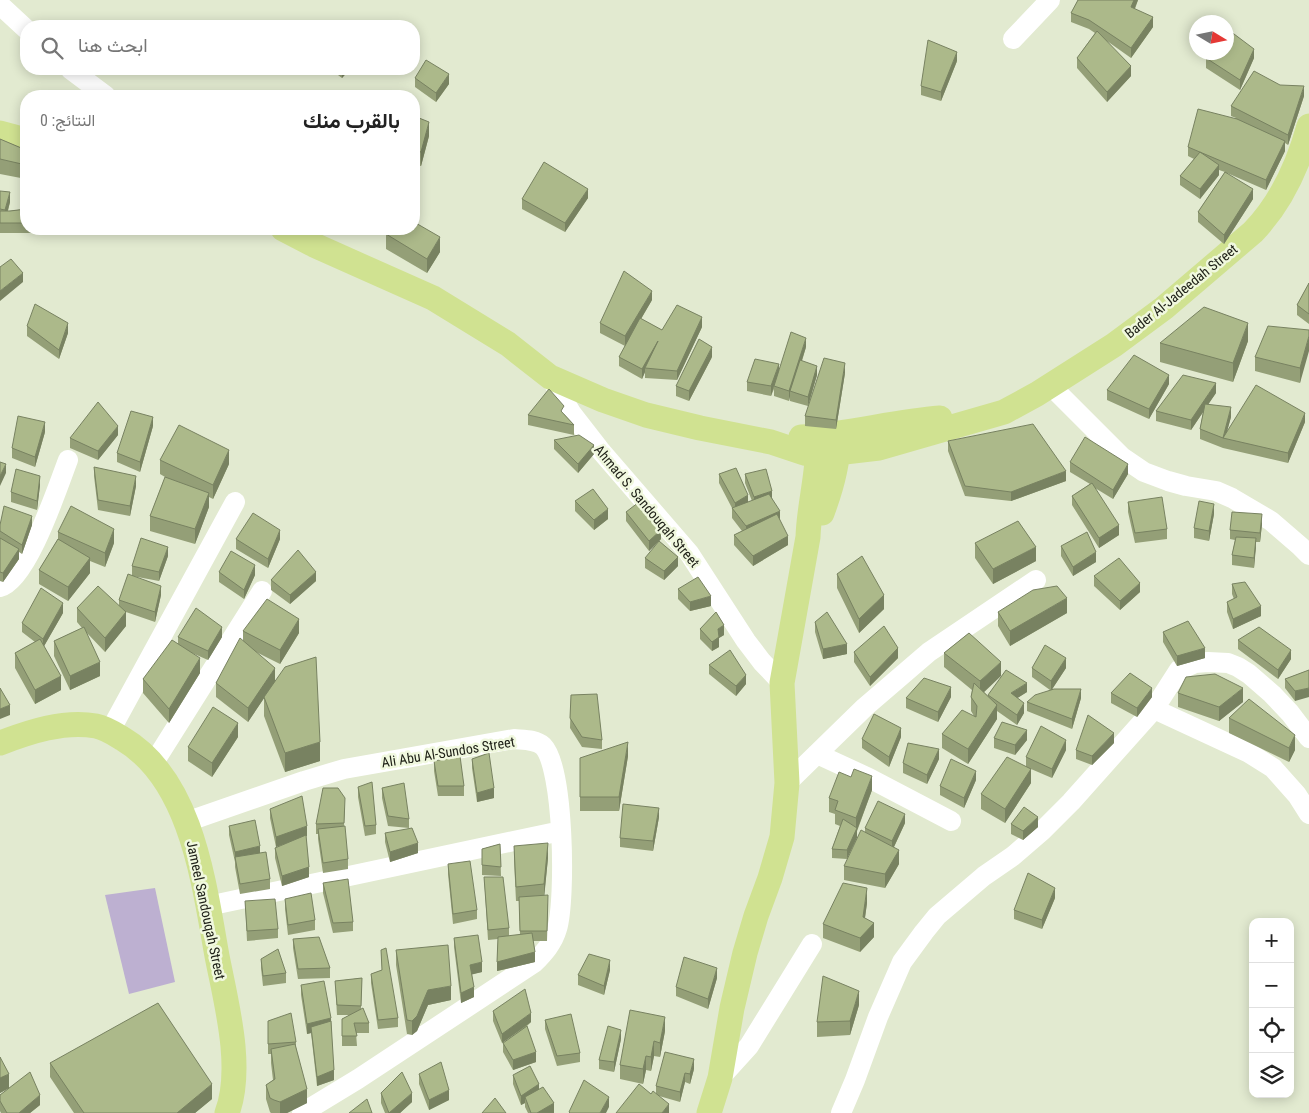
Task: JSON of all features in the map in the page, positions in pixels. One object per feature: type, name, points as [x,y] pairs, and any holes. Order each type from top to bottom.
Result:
[{"type":"main road","name":"Bader Al-Jadeedah Street","points":[[550,377],[602,400],[646,415],[771,442],[784,438],[828,445],[909,421],[1004,412],[1114,345],[1164,308],[1253,232],[1272,211],[1306,152],[1309,126]]},
{"type":"main road","points":[[0,133],[20,138]]},
{"type":"main road","points":[[295,235],[433,298],[508,344],[550,377]]},
{"type":"main road","points":[[709,1113],[720,1078],[732,1008],[745,953],[782,837],[786,783],[782,683],[808,537],[809,520],[828,445]]},
{"type":"main road","name":"Jameel Sandouqah Street","points":[[0,743],[39,730],[71,725],[97,726],[110,730],[133,745],[163,776],[186,822],[194,846],[208,906],[233,1048],[232,1091],[227,1113]]},
{"type":"street","points":[[1012,39],[1050,0]]},
{"type":"street","points":[[0,5],[20,23]]},
{"type":"street","points":[[78,75],[98,90]]},
{"type":"street","points":[[302,235],[314,245]]},
{"type":"street","name":"Ahmad S. Sandouqah Street","points":[[550,377],[572,414],[600,450],[689,553],[746,641],[762,662],[782,683]]},
{"type":"street","points":[[1050,385],[1122,457],[1144,472],[1186,486],[1216,491],[1256,510],[1309,555]]},
{"type":"street","points":[[0,587],[5,586],[11,581],[31,552],[68,460]]},
{"type":"street","points":[[110,730],[235,502]]},
{"type":"street","points":[[786,783],[865,707],[929,652],[1036,580]]},
{"type":"street","points":[[153,764],[262,591]]},
{"type":"street","points":[[841,1113],[878,1017],[902,962],[924,932],[937,916],[984,876],[1013,856],[1042,831],[1110,760],[1154,709],[1179,670],[1196,663],[1208,662],[1228,664],[1249,674],[1290,713],[1309,738]]},
{"type":"street","points":[[1154,709],[1248,753],[1273,768],[1292,789],[1309,814]]},
{"type":"street","name":"Ali Abu Al-Sundos Street","points":[[186,822],[304,780],[344,769],[514,739],[538,742],[550,757],[556,782],[561,830],[561,913],[555,937],[534,963],[358,1079],[302,1113]]},
{"type":"street","points":[[817,754],[951,821]]},
{"type":"street","points":[[208,906],[561,830]]},
{"type":"street","points":[[720,1078],[749,1046],[812,944]]},
{"type":"shaded area","points":[[155,888],[175,982],[129,994],[105,895]]},
{"type":"building","points":[[1078,0],[1134,0],[1131,7],[1153,17],[1131,48],[1089,20],[1071,13]]},
{"type":"building","points":[[1097,31],[1131,66],[1107,92],[1077,58]]},
{"type":"building","points":[[1234,34],[1254,49],[1240,80],[1209,60],[1234,60]]},
{"type":"building","points":[[928,40],[957,52],[941,92],[921,86]]},
{"type":"building","points":[[426,60],[449,74],[436,93],[415,78],[417,75],[420,75],[420,70]]},
{"type":"building","points":[[1254,71],[1280,85],[1304,86],[1288,135],[1231,106]]},
{"type":"building","points":[[1198,109],[1237,119],[1285,141],[1266,180],[1188,147]]},
{"type":"building","points":[[420,118],[429,122],[420,152]]},
{"type":"building","points":[[0,139],[20,147],[20,164],[0,159]]},
{"type":"building","points":[[1200,152],[1219,165],[1200,189],[1180,176]]},
{"type":"building","points":[[544,162],[588,189],[565,223],[522,199]]},
{"type":"building","points":[[1225,172],[1253,189],[1224,235],[1198,212]]},
{"type":"building","points":[[0,191],[10,192],[5,210],[0,209]]},
{"type":"building","points":[[20,210],[20,223],[0,223],[0,211]]},
{"type":"building","points":[[420,225],[440,237],[427,259],[388,235],[420,235]]},
{"type":"building","points":[[11,259],[23,273],[0,291],[0,267]]},
{"type":"building","points":[[624,271],[652,291],[625,336],[600,323]]},
{"type":"building","points":[[1309,283],[1309,314],[1297,305]]},
{"type":"building","points":[[35,304],[68,323],[59,350],[27,326]]},
{"type":"building","points":[[677,305],[702,317],[677,371],[645,368],[658,341],[642,369],[619,357],[640,318],[662,330]]},
{"type":"building","points":[[1204,307],[1248,323],[1233,363],[1160,343]]},
{"type":"building","points":[[1268,326],[1309,330],[1300,368],[1255,357]]},
{"type":"building","points":[[791,332],[806,338],[789,391],[774,386]]},
{"type":"building","points":[[699,339],[712,347],[689,391],[676,386]]},
{"type":"building","points":[[1134,355],[1169,375],[1149,409],[1107,390]]},
{"type":"building","points":[[824,358],[845,363],[836,420],[805,416]]},
{"type":"building","points":[[755,359],[779,364],[771,386],[747,382]]},
{"type":"building","points":[[800,360],[817,366],[808,397],[790,391]]},
{"type":"building","points":[[1183,375],[1216,383],[1191,420],[1156,411]]},
{"type":"building","points":[[1256,385],[1305,413],[1288,453],[1223,438]]},
{"type":"building","points":[[549,389],[564,406],[561,411],[574,425],[528,415]]},
{"type":"building","points":[[98,402],[118,426],[98,451],[70,438]]},
{"type":"building","points":[[1205,404],[1231,407],[1223,438],[1200,429]]},
{"type":"building","points":[[131,411],[153,417],[140,462],[117,453]]},
{"type":"building","points":[[18,416],[45,422],[35,457],[12,448]]},
{"type":"building","points":[[1033,424],[1066,471],[1011,492],[965,486],[948,441]]},
{"type":"building","points":[[179,425],[229,450],[213,485],[160,460]]},
{"type":"building","points":[[579,435],[594,445],[578,464],[554,440]]},
{"type":"building","points":[[1085,437],[1128,464],[1113,490],[1070,462]]},
{"type":"building","points":[[0,462],[6,464],[0,476]]},
{"type":"building","points":[[94,467],[136,476],[130,506],[98,500]]},
{"type":"building","points":[[736,468],[748,495],[735,503],[719,474]]},
{"type":"building","points":[[16,469],[40,476],[37,501],[11,492]]},
{"type":"building","points":[[766,469],[772,491],[754,497],[745,474]]},
{"type":"building","points":[[165,477],[209,493],[195,529],[150,516]]},
{"type":"building","points":[[1092,483],[1119,525],[1099,538],[1072,496]]},
{"type":"building","points":[[593,489],[608,509],[594,520],[575,501]]},
{"type":"building","points":[[769,494],[780,511],[746,526],[732,508]]},
{"type":"building","points":[[1162,497],[1167,529],[1135,533],[1128,502]]},
{"type":"building","points":[[1199,501],[1214,504],[1209,531],[1194,528]]},
{"type":"building","points":[[639,502],[661,530],[649,541],[626,512]]},
{"type":"building","points":[[4,506],[32,516],[22,545],[0,531]]},
{"type":"building","points":[[71,506],[114,529],[105,553],[58,532]]},
{"type":"building","points":[[1232,512],[1262,514],[1260,533],[1230,530]]},
{"type":"building","points":[[253,513],[280,530],[268,559],[236,539]]},
{"type":"building","points":[[777,514],[788,536],[753,556],[734,535]]},
{"type":"building","points":[[1018,521],[1036,547],[993,569],[975,543]]},
{"type":"building","points":[[1087,532],[1096,552],[1073,567],[1061,546]]},
{"type":"building","points":[[1236,537],[1256,538],[1254,558],[1232,555]]},
{"type":"building","points":[[0,538],[19,549],[3,573],[0,572]]},
{"type":"building","points":[[141,538],[168,547],[159,572],[132,566]]},
{"type":"building","points":[[58,539],[90,558],[68,587],[39,570]]},
{"type":"building","points":[[659,541],[678,557],[664,571],[645,558]]},
{"type":"building","points":[[298,550],[316,572],[290,595],[271,580]]},
{"type":"building","points":[[231,551],[255,565],[244,590],[219,572]]},
{"type":"building","points":[[862,556],[884,595],[859,619],[837,574]]},
{"type":"building","points":[[1119,558],[1140,583],[1120,601],[1094,576]]},
{"type":"building","points":[[128,574],[161,586],[155,612],[119,600]]},
{"type":"building","points":[[698,577],[711,596],[690,602],[678,589]]},
{"type":"building","points":[[1245,582],[1261,606],[1233,619],[1227,602],[1237,597],[1232,584]]},
{"type":"building","points":[[98,586],[126,612],[105,638],[77,608]]},
{"type":"building","points":[[1057,586],[1067,598],[1010,631],[998,612],[1033,590]]},
{"type":"building","points":[[41,588],[63,603],[43,639],[22,623]]},
{"type":"building","points":[[267,599],[299,619],[280,650],[243,631]]},
{"type":"building","points":[[196,608],[222,627],[208,651],[178,637]]},
{"type":"building","points":[[716,612],[724,625],[718,629],[719,637],[712,642],[700,629]]},
{"type":"building","points":[[827,612],[847,644],[823,649],[815,622]]},
{"type":"building","points":[[1188,621],[1205,648],[1177,656],[1163,632]]},
{"type":"building","points":[[884,626],[898,648],[870,677],[854,652]]},
{"type":"building","points":[[84,627],[100,662],[70,676],[54,641]]},
{"type":"building","points":[[1259,627],[1291,650],[1278,670],[1238,640]]},
{"type":"building","points":[[969,633],[1001,662],[980,681],[944,653]]},
{"type":"building","points":[[240,638],[275,668],[248,708],[216,683]]},
{"type":"building","points":[[40,639],[61,676],[35,690],[15,653]]},
{"type":"building","points":[[172,640],[200,658],[169,709],[143,679]]},
{"type":"building","points":[[1045,645],[1066,658],[1051,681],[1032,668]]},
{"type":"building","points":[[730,650],[746,675],[736,686],[709,665]]},
{"type":"building","points":[[316,657],[320,742],[285,753],[264,697],[285,667]]},
{"type":"building","points":[[1006,670],[1027,683],[1011,693],[1024,703],[1017,715],[988,695]]},
{"type":"building","points":[[1309,670],[1309,688],[1295,691],[1285,679]]},
{"type":"building","points":[[1130,673],[1152,688],[1137,708],[1111,693]]},
{"type":"building","points":[[1215,674],[1243,688],[1219,707],[1178,693],[1186,677]]},
{"type":"building","points":[[924,678],[951,687],[938,712],[906,698]]},
{"type":"building","points":[[974,683],[997,705],[968,749],[942,734],[962,710],[976,717],[977,706],[971,697]]},
{"type":"building","points":[[0,688],[10,705],[0,709]]},
{"type":"building","points":[[1054,689],[1081,689],[1072,719],[1027,702],[1035,695]]},
{"type":"building","points":[[597,694],[602,740],[582,737],[570,718],[571,695]]},
{"type":"building","points":[[1249,699],[1295,735],[1289,748],[1229,718]]},
{"type":"building","points":[[213,707],[238,723],[212,763],[188,747]]},
{"type":"building","points":[[874,714],[901,728],[889,757],[862,739]]},
{"type":"building","points":[[1088,715],[1114,733],[1092,756],[1076,750]]},
{"type":"building","points":[[1002,722],[1027,730],[1015,745],[994,738]]},
{"type":"building","points":[[1041,726],[1066,740],[1052,769],[1026,757]]},
{"type":"building","points":[[628,742],[619,797],[580,797],[580,758]]},
{"type":"building","points":[[908,743],[939,749],[927,775],[903,763]]},
{"type":"building","points":[[489,753],[494,788],[477,793],[472,759]]},
{"type":"building","points":[[460,756],[464,786],[438,786],[434,761]]},
{"type":"building","points":[[1007,757],[1031,769],[1005,809],[981,794]]},
{"type":"building","points":[[951,759],[976,771],[964,798],[940,786]]},
{"type":"building","points":[[854,769],[872,776],[856,818],[835,810],[838,801],[829,798],[839,772],[851,777]]},
{"type":"building","points":[[372,782],[376,825],[365,826],[358,787]]},
{"type":"building","points":[[404,783],[409,819],[388,816],[382,788]]},
{"type":"building","points":[[323,788],[338,788],[345,798],[344,823],[316,824]]},
{"type":"building","points":[[302,796],[307,826],[276,837],[270,809]]},
{"type":"building","points":[[878,801],[905,814],[892,841],[865,828]]},
{"type":"building","points":[[623,804],[659,808],[653,841],[620,838]]},
{"type":"building","points":[[1024,807],[1038,817],[1023,831],[1011,824]]},
{"type":"building","points":[[843,819],[857,828],[847,850],[832,849]]},
{"type":"building","points":[[255,820],[260,846],[235,852],[229,826]]},
{"type":"building","points":[[345,826],[348,859],[323,863],[318,829]]},
{"type":"building","points":[[412,828],[418,843],[390,852],[385,833]]},
{"type":"building","points":[[861,830],[899,850],[885,874],[844,866]]},
{"type":"building","points":[[306,835],[309,867],[282,876],[275,848]]},
{"type":"building","points":[[548,843],[544,884],[516,887],[514,846]]},
{"type":"building","points":[[500,844],[501,867],[482,865],[482,849]]},
{"type":"building","points":[[266,852],[270,879],[240,884],[235,857]]},
{"type":"building","points":[[470,861],[477,910],[453,914],[448,864]]},
{"type":"building","points":[[1028,873],[1055,888],[1042,920],[1014,910]]},
{"type":"building","points":[[484,877],[503,877],[509,928],[488,930]]},
{"type":"building","points":[[348,879],[353,922],[333,923],[323,883]]},
{"type":"building","points":[[843,883],[867,888],[863,917],[874,923],[860,938],[823,924]]},
{"type":"building","points":[[311,893],[315,920],[288,925],[285,899]]},
{"type":"building","points":[[548,895],[547,931],[520,931],[519,897]]},
{"type":"building","points":[[275,899],[278,929],[247,931],[245,901]]},
{"type":"building","points":[[532,933],[535,952],[497,962],[498,937]]},
{"type":"building","points":[[478,935],[482,962],[470,965],[474,987],[461,993],[454,938]]},
{"type":"building","points":[[319,937],[330,968],[298,969],[293,939]]},
{"type":"building","points":[[448,945],[451,986],[428,990],[417,1016],[412,1021],[407,1020],[396,950]]},
{"type":"building","points":[[386,948],[398,1018],[378,1020],[371,974],[382,970],[381,950]]},
{"type":"building","points":[[278,949],[286,973],[263,976],[261,959]]},
{"type":"building","points":[[589,954],[610,960],[604,986],[578,975]]},
{"type":"building","points":[[684,957],[717,968],[708,999],[676,987]]},
{"type":"building","points":[[823,976],[859,991],[850,1021],[817,1022]]},
{"type":"building","points":[[362,978],[361,1006],[337,1005],[335,981]]},
{"type":"building","points":[[324,981],[331,1018],[307,1024],[301,985]]},
{"type":"building","points":[[525,989],[531,1013],[502,1034],[493,1011]]},
{"type":"building","points":[[158,1003],[212,1084],[177,1113],[84,1113],[50,1063]]},
{"type":"building","points":[[363,1008],[369,1023],[354,1023],[357,1036],[342,1036],[342,1019]]},
{"type":"building","points":[[630,1010],[665,1017],[660,1043],[654,1041],[651,1057],[646,1056],[643,1069],[620,1065]]},
{"type":"building","points":[[291,1013],[296,1042],[268,1044],[268,1021]]},
{"type":"building","points":[[571,1014],[580,1053],[557,1056],[545,1020]]},
{"type":"building","points":[[331,1021],[334,1070],[317,1077],[311,1027]]},
{"type":"building","points":[[527,1026],[536,1052],[513,1060],[503,1043]]},
{"type":"building","points":[[608,1026],[621,1030],[614,1062],[599,1060]]},
{"type":"building","points":[[295,1044],[307,1089],[280,1102],[270,1098],[266,1085],[275,1079],[271,1049]]},
{"type":"building","points":[[665,1052],[694,1059],[690,1074],[685,1073],[680,1092],[656,1086]]},
{"type":"building","points":[[0,1057],[9,1074],[0,1078]]},
{"type":"building","points":[[441,1062],[449,1090],[429,1100],[419,1074]]},
{"type":"building","points":[[530,1066],[539,1084],[521,1096],[513,1075]]},
{"type":"building","points":[[30,1072],[40,1095],[19,1113],[7,1113],[0,1101],[0,1095]]},
{"type":"building","points":[[402,1072],[412,1093],[389,1113],[381,1093]]},
{"type":"building","points":[[584,1080],[609,1097],[600,1113],[569,1112]]},
{"type":"building","points":[[639,1084],[651,1094],[653,1091],[669,1104],[662,1113],[616,1113]]},
{"type":"building","points":[[543,1087],[554,1103],[537,1113],[531,1113],[525,1097]]},
{"type":"building","points":[[495,1098],[506,1113],[482,1113]]},
{"type":"building","points":[[367,1099],[372,1113],[349,1113]]}]
